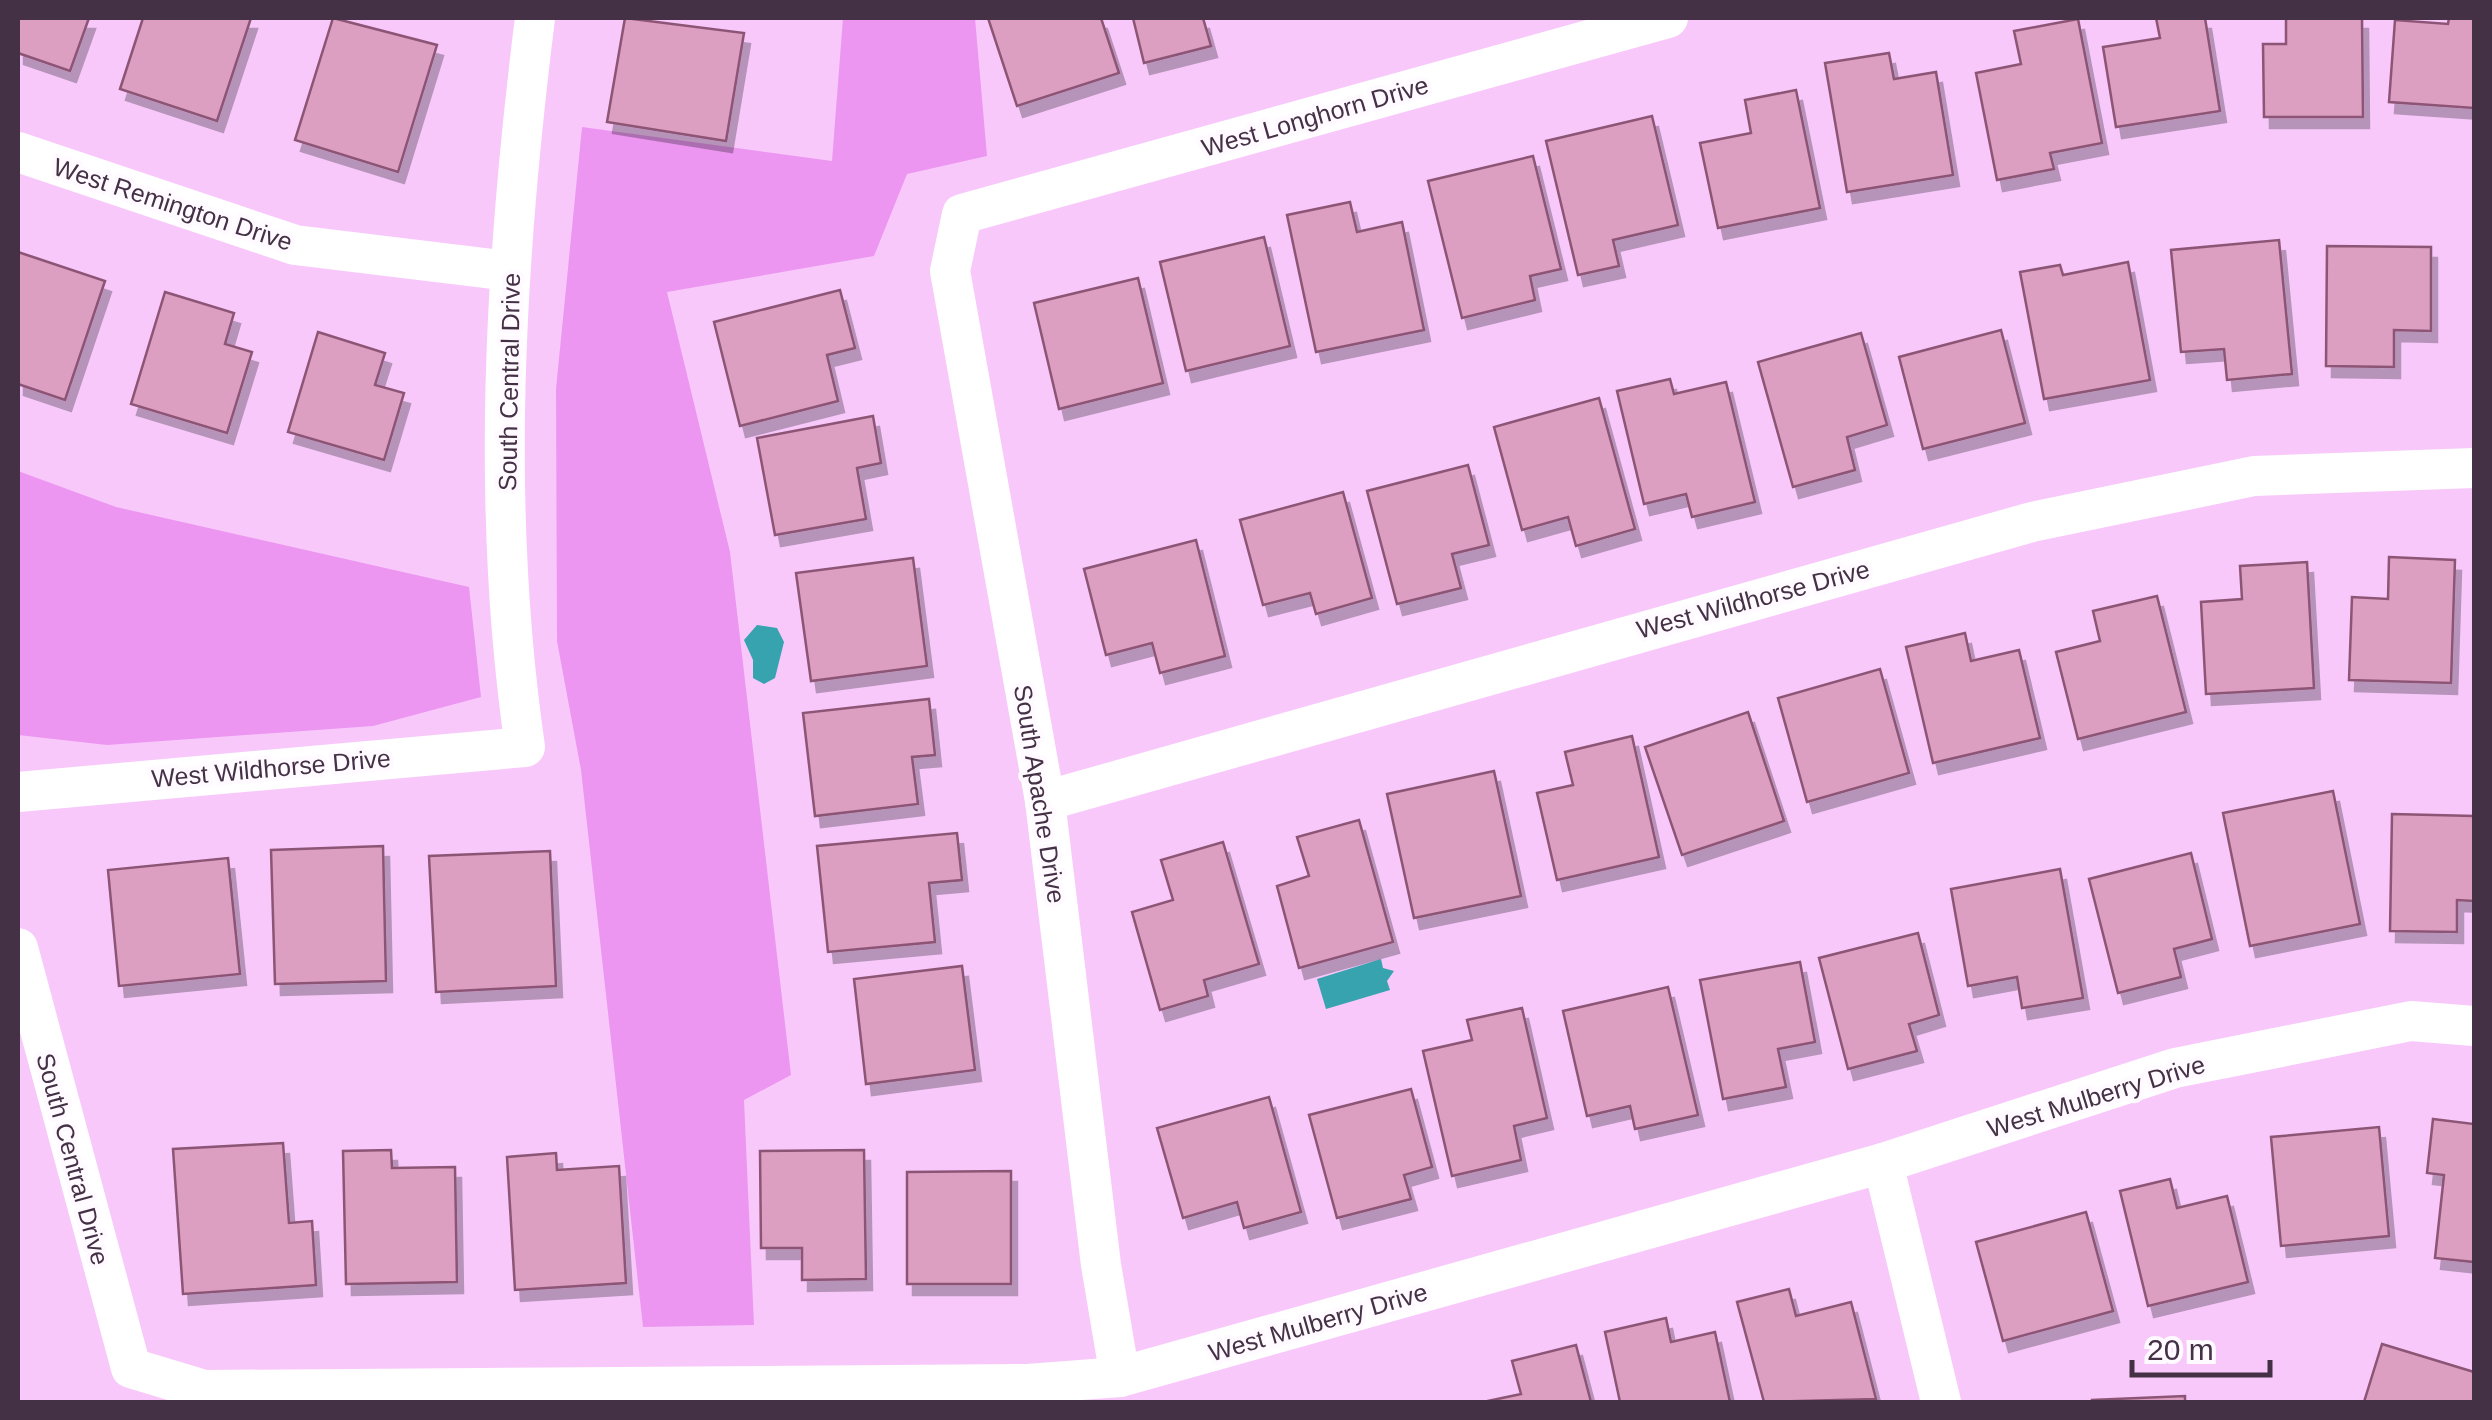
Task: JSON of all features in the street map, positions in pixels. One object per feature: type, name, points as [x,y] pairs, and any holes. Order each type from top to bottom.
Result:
[{"type":"street","name":"South Central Drive","points":[[525,747],[506,548],[510,270],[535,18]]},
{"type":"street","name":"West Longhorn Drive","points":[[962,214],[1668,18]]},
{"type":"street","name":"West Remington Drive","points":[[18,152],[295,246],[510,270]]},
{"type":"street","name":"South Apache Drive","points":[[962,214],[950,271],[1045,801],[1101,1264],[1120,1377]]},
{"type":"street","name":"West Wildhorse Drive","points":[[1045,801],[2032,522],[2254,476],[2474,468]]},
{"type":"street","name":"West Wildhorse Drive","points":[[18,792],[525,747]]},
{"type":"street","name":"South Central Drive","points":[[18,948],[131,1368]]},
{"type":"street","name":"West Mulberry Drive","points":[[131,1368],[204,1390],[682,1394],[1028,1384],[1120,1377],[1883,1164],[2175,1068],[2410,1021],[2474,1026]]},
{"type":"street","points":[[1883,1164],[1941,1402]]},
{"type":"shaded area","points":[[843,18],[975,18],[987,156],[907,174],[874,256],[667,292],[730,552],[791,1075],[744,1100],[754,1325],[643,1327],[581,770],[557,641],[556,389],[582,127],[832,161]]},
{"type":"shaded area","points":[[18,471],[116,507],[469,587],[481,697],[373,726],[107,745],[18,735]]},
{"type":"shaded area","points":[[757,625],[777,628],[784,642],[775,678],[764,684],[753,678],[753,660],[744,640]]},
{"type":"shaded area","points":[[1381,959],[1383,968],[1394,971],[1387,981],[1390,990],[1326,1009],[1317,979]]},
{"type":"building","points":[[18,18],[89,18],[70,71],[18,53]]},
{"type":"building","points":[[143,18],[251,18],[217,121],[120,89]]},
{"type":"building","points":[[333,18],[437,45],[398,172],[295,140]]},
{"type":"building","points":[[625,18],[744,33],[726,141],[607,122]]},
{"type":"building","points":[[988,18],[1101,18],[1119,73],[1017,106]]},
{"type":"building","points":[[1133,18],[1203,18],[1211,46],[1144,63]]},
{"type":"building","points":[[2156,18],[2205,18],[2220,111],[2116,127],[2103,47],[2160,38]]},
{"type":"building","points":[[2286,18],[2362,18],[2363,117],[2264,117],[2263,44],[2286,44]]},
{"type":"building","points":[[2449,18],[2474,18],[2474,108],[2389,102],[2395,20],[2448,24]]},
{"type":"building","points":[[2078,19],[2102,143],[2050,153],[2054,169],[1997,180],[1976,73],[2021,64],[2014,31]]},
{"type":"building","points":[[1889,53],[1894,79],[1936,72],[1953,175],[1847,192],[1825,63]]},
{"type":"building","points":[[1796,90],[1820,208],[1718,228],[1700,143],[1751,133],[1745,100]]},
{"type":"building","points":[[1652,116],[1678,225],[1613,240],[1619,266],[1578,275],[1546,141]]},
{"type":"building","points":[[1533,156],[1561,269],[1530,276],[1535,300],[1462,318],[1428,181]]},
{"type":"building","points":[[1350,202],[1357,232],[1402,222],[1424,330],[1316,352],[1287,215]]},
{"type":"building","points":[[1264,237],[1290,346],[1186,371],[1160,262]]},
{"type":"building","points":[[2279,240],[2292,374],[2227,380],[2224,349],[2181,352],[2171,250]]},
{"type":"building","points":[[2327,246],[2431,247],[2431,331],[2394,330],[2394,367],[2326,366]]},
{"type":"building","points":[[18,252],[105,281],[65,400],[18,384]]},
{"type":"building","points":[[2128,262],[2150,380],[2044,399],[2020,272],[2060,265],[2063,275]]},
{"type":"building","points":[[1138,278],[1163,383],[1059,409],[1034,303]]},
{"type":"building","points":[[840,290],[855,348],[827,355],[838,401],[740,426],[714,322]]},
{"type":"building","points":[[165,292],[234,313],[225,344],[252,352],[227,433],[131,404]]},
{"type":"building","points":[[2001,330],[2025,423],[1923,449],[1899,357]]},
{"type":"building","points":[[318,332],[385,353],[375,385],[404,393],[384,460],[288,432]]},
{"type":"building","points":[[1861,333],[1887,425],[1847,437],[1855,470],[1793,487],[1758,362]]},
{"type":"building","points":[[1670,379],[1674,394],[1726,382],[1755,502],[1692,517],[1686,494],[1644,504],[1617,391]]},
{"type":"building","points":[[1599,398],[1635,529],[1576,546],[1568,517],[1522,530],[1494,427]]},
{"type":"building","points":[[873,416],[881,463],[857,468],[866,519],[775,535],[757,438]]},
{"type":"building","points":[[1468,465],[1489,545],[1452,554],[1461,588],[1397,604],[1367,491]]},
{"type":"building","points":[[1343,492],[1372,598],[1316,614],[1310,593],[1263,605],[1240,520]]},
{"type":"building","points":[[1196,540],[1225,656],[1160,673],[1152,643],[1106,655],[1084,569]]},
{"type":"building","points":[[2389,557],[2455,560],[2451,683],[2349,680],[2352,597],[2388,599]]},
{"type":"building","points":[[913,558],[927,666],[811,681],[796,573]]},
{"type":"building","points":[[2307,562],[2314,688],[2206,694],[2201,602],[2242,599],[2240,566]]},
{"type":"building","points":[[2157,596],[2186,712],[2078,739],[2056,652],[2100,641],[2093,611]]},
{"type":"building","points":[[1965,633],[1971,661],[2019,650],[2040,738],[1933,763],[1906,647]]},
{"type":"building","points":[[1880,669],[1909,773],[1807,802],[1778,698]]},
{"type":"building","points":[[929,699],[935,755],[912,757],[918,804],[815,816],[803,713]]},
{"type":"building","points":[[1748,712],[1784,821],[1682,855],[1645,747]]},
{"type":"building","points":[[1632,736],[1659,857],[1557,880],[1537,793],[1573,785],[1565,752]]},
{"type":"building","points":[[1494,771],[1521,896],[1414,918],[1387,794]]},
{"type":"building","points":[[2333,791],[2360,924],[2250,946],[2223,813]]},
{"type":"building","points":[[2392,814],[2474,816],[2474,901],[2457,900],[2457,932],[2390,931]]},
{"type":"building","points":[[1359,820],[1393,942],[1299,968],[1277,886],[1309,876],[1297,837]]},
{"type":"building","points":[[957,833],[962,880],[929,883],[935,942],[828,952],[817,846]]},
{"type":"building","points":[[1223,842],[1259,964],[1204,980],[1208,996],[1160,1010],[1132,912],[1173,900],[1161,860]]},
{"type":"building","points":[[383,846],[386,981],[275,984],[271,850]]},
{"type":"building","points":[[550,851],[556,986],[436,992],[429,856]]},
{"type":"building","points":[[2191,853],[2212,939],[2174,949],[2181,977],[2118,993],[2089,879]]},
{"type":"building","points":[[228,858],[240,974],[119,986],[108,870]]},
{"type":"building","points":[[2060,869],[2083,998],[2022,1008],[2017,977],[1968,986],[1951,889]]},
{"type":"building","points":[[1918,933],[1939,1015],[1909,1024],[1917,1051],[1848,1069],[1819,958]]},
{"type":"building","points":[[1800,962],[1815,1042],[1778,1049],[1786,1087],[1723,1099],[1700,980]]},
{"type":"building","points":[[962,966],[975,1070],[866,1084],[854,979]]},
{"type":"building","points":[[1668,987],[1698,1115],[1635,1129],[1630,1106],[1587,1116],[1563,1011]]},
{"type":"building","points":[[1522,1008],[1547,1118],[1514,1126],[1521,1160],[1452,1176],[1423,1051],[1472,1040],[1467,1020]]},
{"type":"building","points":[[1411,1089],[1432,1167],[1404,1175],[1411,1199],[1337,1218],[1309,1115]]},
{"type":"building","points":[[1269,1097],[1301,1212],[1244,1228],[1237,1202],[1183,1218],[1157,1128]]},
{"type":"building","points":[[2433,1119],[2474,1124],[2474,1262],[2435,1258],[2444,1175],[2427,1173]]},
{"type":"building","points":[[2379,1127],[2389,1236],[2281,1246],[2271,1137]]},
{"type":"building","points":[[283,1143],[289,1223],[312,1221],[316,1285],[183,1294],[173,1149]]},
{"type":"building","points":[[391,1150],[392,1168],[455,1167],[457,1282],[346,1284],[343,1151]]},
{"type":"building","points":[[864,1150],[866,1279],[802,1280],[802,1248],[761,1248],[760,1151]]},
{"type":"building","points":[[556,1153],[557,1170],[619,1166],[626,1283],[515,1290],[507,1157]]},
{"type":"building","points":[[1011,1171],[1011,1284],[907,1284],[907,1172]]},
{"type":"building","points":[[2170,1179],[2177,1208],[2227,1196],[2248,1282],[2148,1306],[2120,1191]]},
{"type":"building","points":[[2086,1212],[2113,1311],[2003,1341],[1976,1242]]},
{"type":"building","points":[[1789,1289],[1796,1316],[1851,1302],[1876,1399],[1764,1402],[1737,1302]]},
{"type":"building","points":[[1666,1318],[1671,1342],[1715,1332],[1730,1402],[1620,1402],[1605,1332]]},
{"type":"building","points":[[2382,1344],[2474,1372],[2474,1402],[2364,1402]]},
{"type":"building","points":[[1576,1345],[1591,1402],[1483,1402],[1521,1394],[1512,1361]]},
{"type":"building","points":[[2185,1396],[2185,1402],[2092,1402],[2092,1400]]}]
